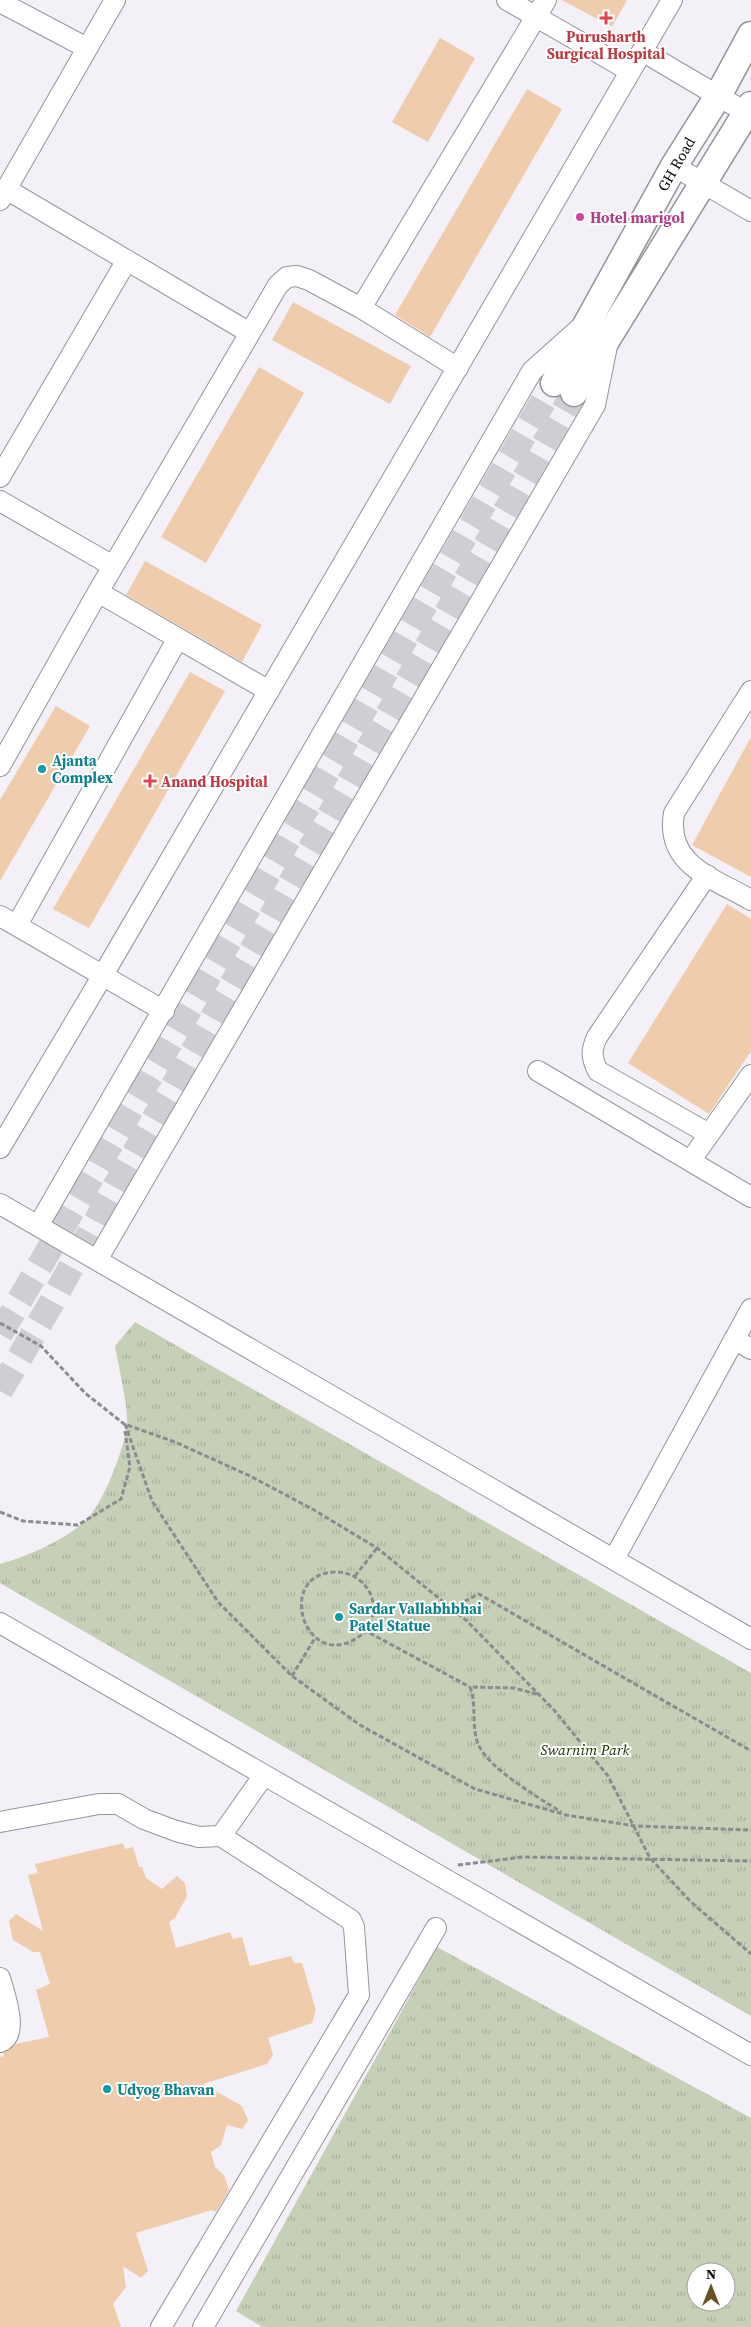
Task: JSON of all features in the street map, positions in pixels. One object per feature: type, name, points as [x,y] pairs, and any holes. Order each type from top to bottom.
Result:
[{"type":"main road","name":"GH Road","points":[[609,337],[564,388],[588,321],[674,166],[718,96],[751,35]]},
{"type":"main road","points":[[609,337],[749,109]]},
{"type":"street","points":[[115,0],[3,194],[127,260],[250,333]]},
{"type":"street","points":[[507,0],[541,8],[630,71]]},
{"type":"street","points":[[0,1148],[103,976],[672,0]]},
{"type":"street","points":[[0,2],[87,48]]},
{"type":"street","points":[[361,308],[541,8]]},
{"type":"street","points":[[642,51],[718,96],[749,109]]},
{"type":"street","points":[[674,166],[751,211]]},
{"type":"street","points":[[0,477],[127,260]]},
{"type":"street","points":[[0,766],[113,566],[278,285],[287,277],[297,276],[309,280],[361,308],[458,368]]},
{"type":"street","points":[[38,1226],[164,1011],[532,371],[588,321]]},
{"type":"street","points":[[97,1260],[595,405],[609,337]]},
{"type":"street","points":[[0,501],[113,566]]},
{"type":"street","points":[[98,592],[269,691]]},
{"type":"street","points":[[164,1011],[8,920],[178,638]]},
{"type":"street","points":[[751,691],[674,812],[671,829],[676,846],[689,864],[751,900]]},
{"type":"street","points":[[707,875],[597,1037],[592,1048],[593,1060],[598,1070],[709,1134]]},
{"type":"street","points":[[538,1071],[751,1197]]},
{"type":"street","points":[[691,1160],[751,1075]]},
{"type":"street","points":[[0,1204],[751,1639]]},
{"type":"street","points":[[614,1559],[743,1344],[751,1309]]},
{"type":"street","points":[[0,1623],[751,2055]]},
{"type":"street","points":[[221,1836],[264,1775]]},
{"type":"street","points":[[0,1822],[99,1804],[118,1804],[144,1819],[176,1831],[199,1837],[221,1836],[350,1920],[354,1927],[359,1995],[161,2327]]},
{"type":"street","points":[[203,2327],[436,1928]]},
{"type":"street","points":[[0,1978],[11,2023],[9,2034],[0,2042]]},
{"type":"path","points":[[0,1323],[41,1346],[85,1393],[124,1424],[174,1442],[250,1476],[314,1510],[376,1548],[467,1621],[539,1694],[608,1776],[650,1858],[691,1902],[751,1954]]},
{"type":"path","points":[[0,1512],[23,1521],[78,1525],[121,1499],[130,1467],[124,1424]]},
{"type":"path","points":[[124,1424],[152,1501],[218,1602],[292,1676],[360,1725],[475,1789],[566,1815],[635,1826],[751,1830]]},
{"type":"path","points":[[355,1576],[376,1548]]},
{"type":"path","points":[[339,1572],[355,1576],[370,1592],[374,1603],[373,1616],[366,1631],[357,1639],[336,1645],[316,1638],[302,1620],[302,1599],[306,1589],[313,1580],[323,1574],[339,1572]]},
{"type":"path","points":[[451,1608],[479,1594],[751,1751]]},
{"type":"path","points":[[366,1631],[470,1687],[514,1688],[539,1694]]},
{"type":"path","points":[[292,1676],[316,1638]]},
{"type":"path","points":[[470,1687],[474,1698],[473,1724],[479,1745],[495,1764],[520,1786],[566,1815]]},
{"type":"path","points":[[428,1869],[523,1857],[751,1861]]},
{"type":"green space","name":"Swarnim Park","points":[[135,1322],[751,1673],[751,2016],[0,1583],[0,1564],[34,1552],[68,1534],[87,1519],[100,1501],[118,1461],[127,1425],[125,1398],[115,1346]]},
{"type":"green space","points":[[437,1947],[751,2118],[751,2327],[262,2327],[236,2311]]},
{"type":"building","name":"Purusharth Surgical Hospital","points":[[562,0],[627,0],[612,27]]},
{"type":"building","points":[[440,38],[475,58],[428,142],[392,122]]},
{"type":"building","points":[[527,89],[562,109],[430,337],[395,315]]},
{"type":"building","points":[[293,302],[411,366],[390,404],[272,340]]},
{"type":"building","points":[[259,367],[304,393],[206,563],[161,537]]},
{"type":"building","points":[[145,561],[262,625],[242,662],[126,595]]},
{"type":"building","points":[[190,672],[225,691],[89,928],[53,909]]},
{"type":"building","points":[[56,706],[90,726],[0,881],[0,800]]},
{"type":"building","points":[[751,737],[751,877],[692,845]]},
{"type":"building","points":[[727,904],[751,919],[751,1051],[709,1114],[628,1063]]},
{"type":"building","name":"Udyog Bhavan","points":[[123,1843],[125,1849],[133,1847],[139,1867],[142,1867],[146,1878],[162,1889],[177,1876],[185,1883],[187,1896],[175,1918],[169,1922],[176,1948],[230,1932],[233,1939],[242,1937],[250,1966],[291,1956],[294,1963],[302,1963],[316,2010],[312,2023],[268,2038],[273,2055],[267,2064],[203,2084],[242,2106],[248,2120],[242,2129],[227,2125],[221,2145],[211,2152],[215,2167],[224,2175],[229,2190],[216,2212],[212,2210],[136,2233],[148,2271],[141,2278],[123,2266],[126,2287],[113,2304],[121,2327],[0,2327],[0,2057],[4,2056],[3,2053],[16,2044],[49,2037],[36,1990],[50,1984],[40,1952],[33,1952],[13,1940],[9,1921],[16,1914],[43,1931],[28,1875],[38,1873],[35,1864]]},
{"type":"tunnel","points":[[0,1334],[554,383]]},
{"type":"tunnel","points":[[0,1391],[52,1302],[115,1187],[574,393]]},
{"type":"place","name":"Purusharth Surgical Hospital","points":[[606,18]]},
{"type":"place","name":"Hotel marigol","points":[[580,217]]},
{"type":"place","name":"Ajanta Complex","points":[[42,769]]},
{"type":"place","name":"Anand Hospital","points":[[150,781]]},
{"type":"place","name":"Sardar Vallabhbhai Patel Statue","points":[[339,1617]]},
{"type":"place","name":"Udyog Bhavan","points":[[107,2089]]}]
